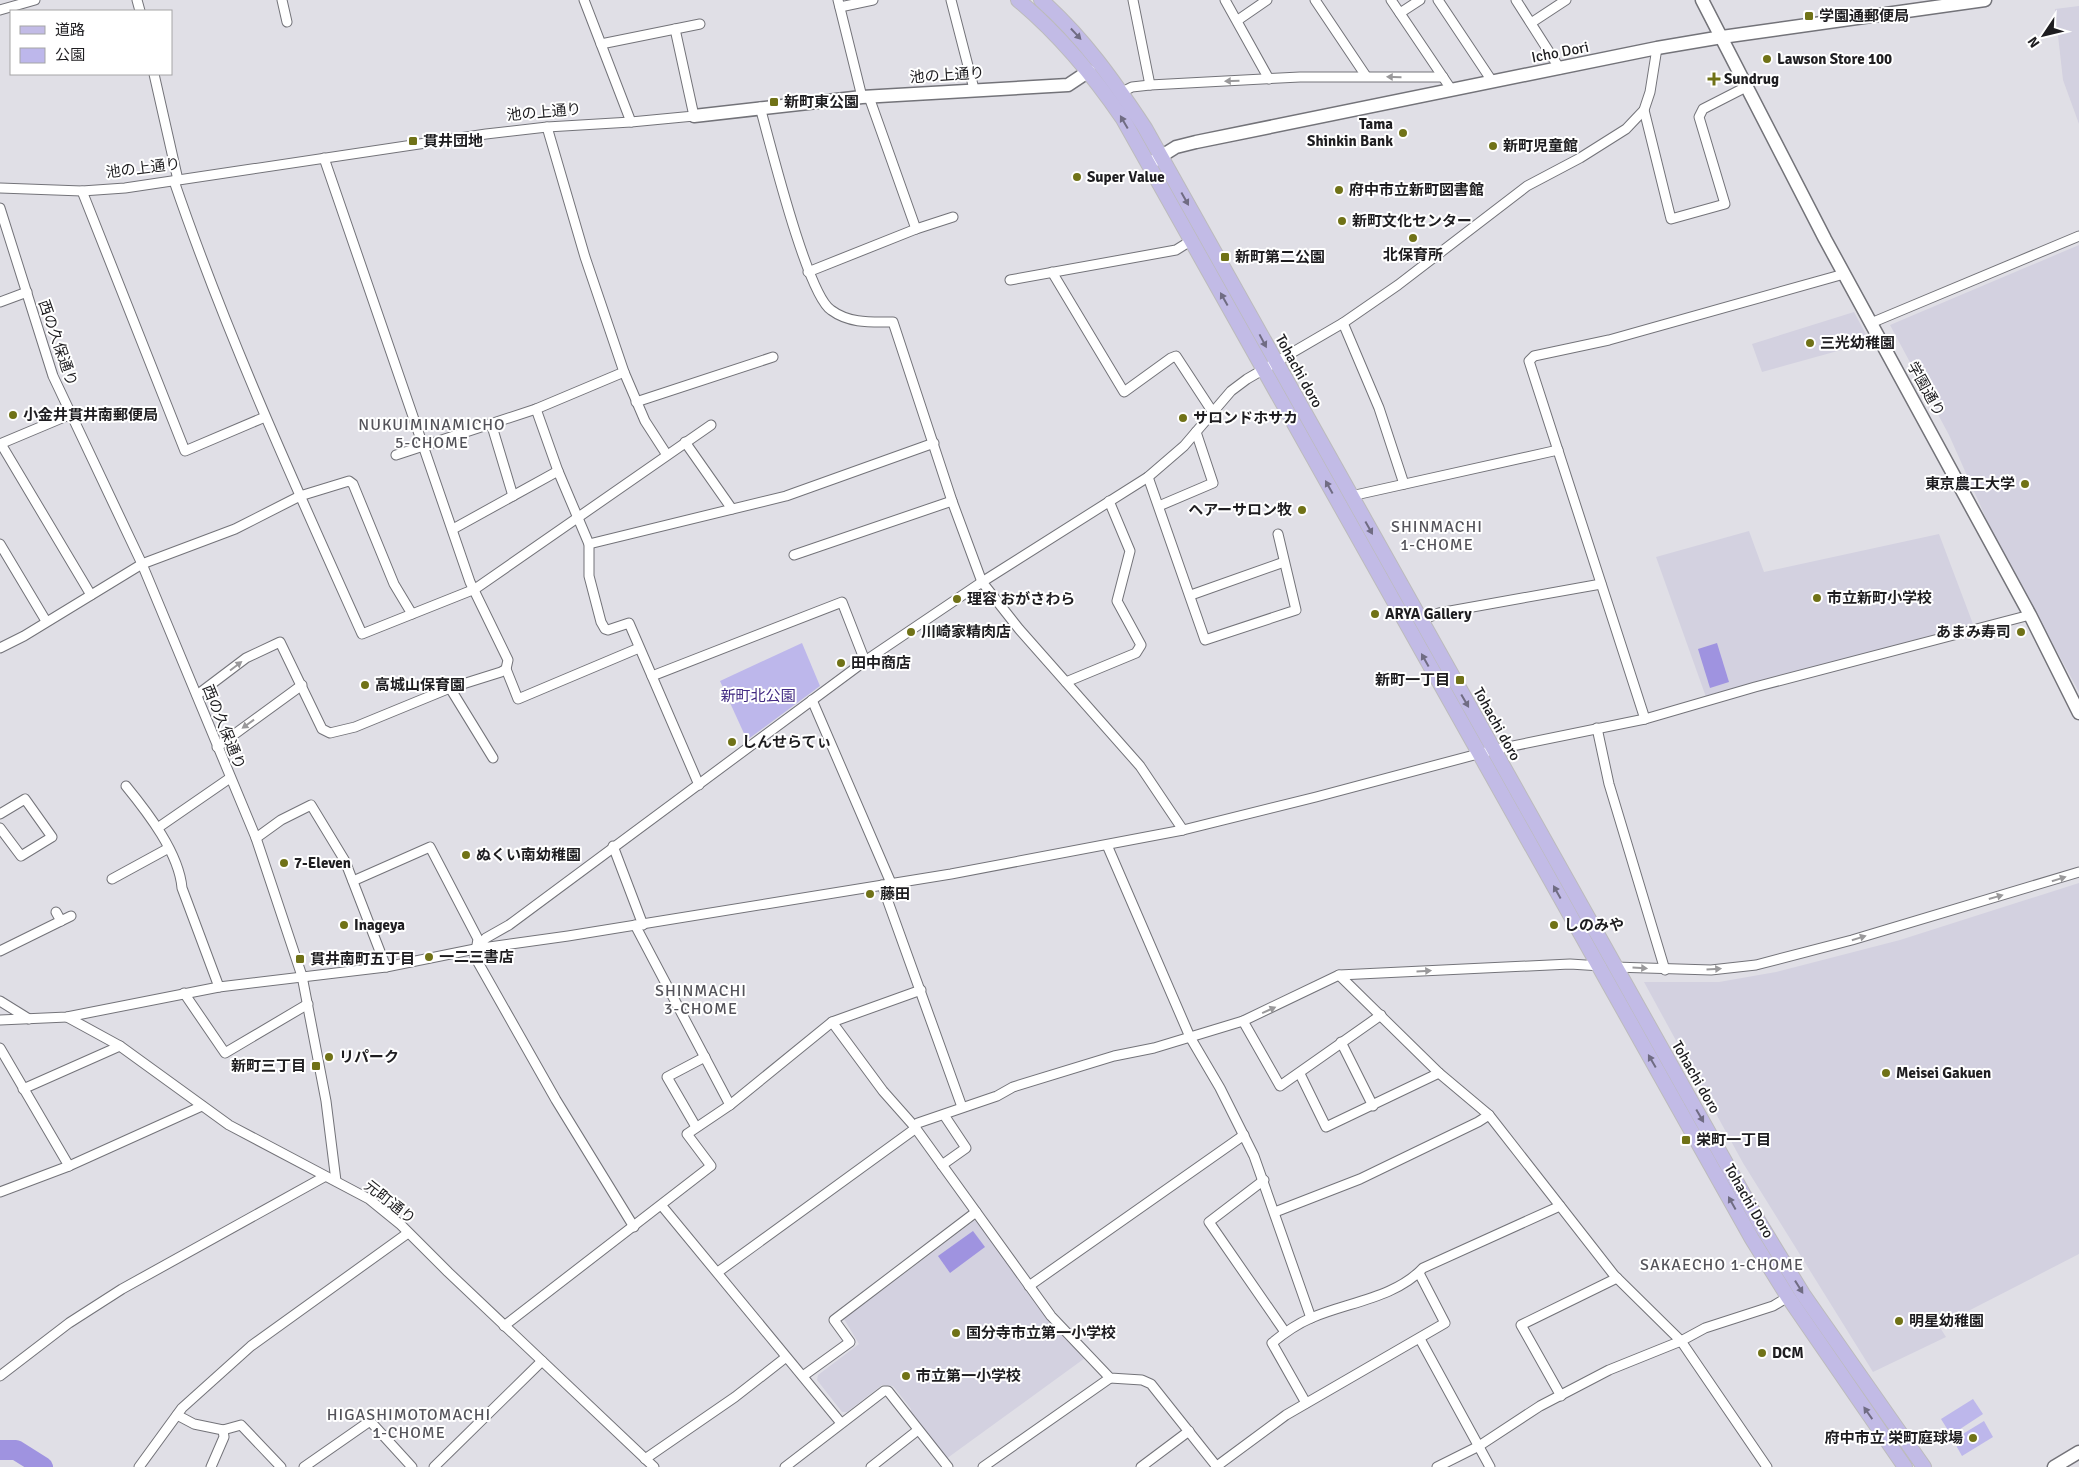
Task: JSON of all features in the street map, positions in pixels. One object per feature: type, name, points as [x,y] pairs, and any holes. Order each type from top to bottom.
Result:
[{"type":"main road","name":"Tohachi doro","points":[[1018,0],[1056,34],[1089,71],[1123,120],[1192,240],[1262,369],[1597,966]]},
{"type":"main road","name":"Tohachi doro","points":[[1041,0],[1085,43],[1122,92],[1162,156],[1275,362],[1615,967],[1752,1225],[1803,1294],[1924,1467]]},
{"type":"main road","name":"Tohachi Doro","points":[[1597,966],[1752,1225],[1788,1297],[1905,1467]]},
{"type":"street","points":[[0,10],[35,0]]},
{"type":"street","points":[[282,0],[287,22]]},
{"type":"street","points":[[584,0],[631,122]]},
{"type":"street","points":[[873,0],[839,3],[865,97],[916,229]]},
{"type":"street","points":[[951,0],[974,89]]},
{"type":"street","points":[[1134,0],[1150,85]]},
{"type":"street","points":[[1225,0],[1238,20],[1269,79]]},
{"type":"street","points":[[1238,20],[1267,0]]},
{"type":"street","points":[[1315,0],[1366,76]]},
{"type":"street","points":[[1391,0],[1451,89]]},
{"type":"street","points":[[1400,13],[1420,0]]},
{"type":"street","points":[[1438,0],[1492,81]]},
{"type":"street","points":[[1516,0],[1560,69]]},
{"type":"street","points":[[1531,23],[1566,0]]},
{"type":"street","name":"学園通り","points":[[1702,0],[1844,274],[2030,614],[2079,713]]},
{"type":"street","name":"Icho Dori","points":[[1148,164],[1176,147],[1196,142],[1657,48],[1985,0]]},
{"type":"street","points":[[601,44],[700,24]]},
{"type":"street","points":[[675,30],[694,116]]},
{"type":"street","points":[[475,949],[486,938],[509,925],[612,846],[699,785],[865,661],[982,582],[1148,477],[1196,432],[1230,391],[1262,369],[1344,323],[1527,186],[1616,137],[1644,110],[1650,92],[1657,48]]},
{"type":"street","name":"池の上通り","points":[[0,188],[82,191],[125,188],[547,127],[631,122],[865,97],[974,89],[1068,85],[1089,71]]},
{"type":"street","points":[[154,75],[176,181],[205,271],[265,417],[362,634],[474,589],[711,425]]},
{"type":"street","points":[[1122,92],[1132,87],[1150,85],[1269,79],[1366,76],[1443,77]]},
{"type":"street","points":[[1644,110],[1671,219],[1725,204],[1699,117],[1703,109],[1748,86]]},
{"type":"street","points":[[760,107],[808,272],[821,299],[831,310],[859,322],[894,322],[952,501],[982,582],[1019,629],[1140,766],[1183,830]]},
{"type":"street","points":[[547,127],[584,257],[624,372],[636,402],[667,455]]},
{"type":"street","points":[[324,158],[474,589],[508,660],[506,668],[518,699],[639,648]]},
{"type":"street","points":[[82,191],[185,451],[265,417]]},
{"type":"street","name":"西の久保通り","points":[[0,208],[52,376],[69,415],[142,564],[256,838],[302,976],[326,1101],[336,1181]]},
{"type":"street","points":[[808,272],[916,229],[953,217]]},
{"type":"street","points":[[1871,323],[2079,236]]},
{"type":"street","points":[[1010,280],[1176,250],[1192,240]]},
{"type":"street","points":[[1052,272],[1124,392],[1176,356],[1212,411]]},
{"type":"street","points":[[1645,719],[1529,361],[1534,356],[1609,340],[1844,274]]},
{"type":"street","points":[[0,302],[26,292]]},
{"type":"street","points":[[1344,323],[1379,408],[1404,484]]},
{"type":"street","points":[[636,402],[773,357]]},
{"type":"street","points":[[396,455],[536,409],[624,372]]},
{"type":"street","points":[[536,409],[558,471],[589,544],[589,576],[601,622],[605,629],[608,630],[628,623],[699,785]]},
{"type":"street","points":[[69,415],[0,444],[90,595]]},
{"type":"street","points":[[491,423],[513,496]]},
{"type":"street","points":[[1159,506],[1212,483],[1196,432]]},
{"type":"street","points":[[685,442],[732,509]]},
{"type":"street","points":[[589,544],[786,496],[934,443]]},
{"type":"street","points":[[1351,496],[1558,450]]},
{"type":"street","points":[[453,529],[558,471]]},
{"type":"street","points":[[1148,477],[1191,595],[1205,640],[1296,610],[1278,534]]},
{"type":"street","points":[[0,648],[24,636],[142,564],[235,529],[300,496],[349,481],[353,484],[394,584],[412,614]]},
{"type":"street","points":[[794,555],[952,501]]},
{"type":"street","points":[[1066,682],[1136,653],[1140,645],[1117,601],[1130,551],[1109,501]]},
{"type":"street","points":[[0,544],[46,622]]},
{"type":"street","points":[[1191,595],[1284,562]]},
{"type":"street","points":[[1420,621],[1439,613],[1601,584]]},
{"type":"street","points":[[652,676],[842,602],[865,661]]},
{"type":"street","points":[[0,1020],[67,1017],[220,987],[386,967],[475,949],[639,925],[951,874],[1183,830],[1326,795],[1478,753],[1645,719],[1763,685],[2030,614]]},
{"type":"street","points":[[197,695],[246,658],[280,642],[322,729],[330,733],[355,727],[450,688],[501,672],[506,668]]},
{"type":"street","points":[[217,746],[302,686]]},
{"type":"street","points":[[450,688],[493,758]]},
{"type":"street","points":[[812,700],[887,884],[962,1108]]},
{"type":"street","points":[[1597,728],[1609,784],[1665,970]]},
{"type":"street","points":[[158,827],[230,778]]},
{"type":"street","points":[[126,786],[158,827],[181,878],[182,888],[220,987]]},
{"type":"street","points":[[0,814],[25,799],[52,837],[21,856],[0,828]]},
{"type":"street","points":[[256,838],[281,820],[311,804],[345,861],[386,967]]},
{"type":"street","points":[[1108,844],[1190,1037],[1244,1135],[1264,1180],[1311,1318]]},
{"type":"street","points":[[612,846],[639,925],[730,1105]]},
{"type":"street","points":[[352,881],[430,847],[478,939],[475,957],[556,1100],[634,1227]]},
{"type":"street","points":[[112,879],[168,849]]},
{"type":"street","points":[[718,1272],[912,1131],[914,1126],[998,1096],[1012,1087],[1068,1069],[1243,1021],[1339,975],[1570,964],[1665,970],[1711,970],[1756,965],[1852,940],[2079,872]]},
{"type":"street","points":[[56,912],[61,921]]},
{"type":"street","points":[[0,951],[71,916]]},
{"type":"street","points":[[1339,975],[1439,1073],[1489,1114],[1617,1278],[1682,1342],[1767,1467]]},
{"type":"street","points":[[504,1326],[662,1206],[711,1166],[687,1134],[730,1105],[832,1022],[921,990]]},
{"type":"street","points":[[184,994],[225,1053],[308,1004]]},
{"type":"street","points":[[0,1001],[29,1019]]},
{"type":"street","points":[[1243,1021],[1280,1086],[1300,1074],[1341,1042],[1381,1015]]},
{"type":"street","name":"元町通り","points":[[67,1017],[120,1046],[236,1129],[369,1199],[408,1233],[654,1467]]},
{"type":"street","points":[[832,1022],[883,1091],[914,1126],[1051,1316],[1110,1378]]},
{"type":"street","points":[[1341,1042],[1373,1106]]},
{"type":"street","points":[[23,1089],[120,1046]]},
{"type":"street","points":[[0,1048],[68,1166]]},
{"type":"street","points":[[696,1127],[667,1077],[705,1058]]},
{"type":"street","points":[[1300,1074],[1326,1127],[1439,1073]]},
{"type":"street","points":[[0,1192],[68,1166],[202,1106]]},
{"type":"street","points":[[1275,1212],[1360,1179],[1469,1127],[1489,1114]]},
{"type":"street","points":[[942,1165],[966,1148],[944,1115]]},
{"type":"street","points":[[1029,1286],[1244,1135]]},
{"type":"street","points":[[0,1376],[69,1323],[122,1289],[324,1177]]},
{"type":"street","points":[[1264,1180],[1209,1222],[1285,1332]]},
{"type":"street","points":[[662,1206],[718,1272],[785,1358],[803,1376],[841,1423]]},
{"type":"street","points":[[1306,1403],[1272,1343],[1285,1332],[1311,1318],[1366,1300],[1413,1279],[1423,1268],[1560,1206]]},
{"type":"street","points":[[803,1376],[850,1342],[834,1320],[976,1212]]},
{"type":"street","points":[[139,1467],[182,1408],[251,1346],[312,1300],[408,1233]]},
{"type":"street","points":[[982,1467],[1110,1378],[1142,1380],[1151,1384],[1217,1467],[1306,1403],[1445,1323],[1419,1273]]},
{"type":"street","points":[[1561,1396],[1521,1325],[1617,1278]]},
{"type":"street","points":[[1437,1467],[1478,1446],[1513,1422],[1609,1370],[1682,1342],[1705,1328],[1773,1306],[1788,1297]]},
{"type":"street","points":[[1420,1339],[1490,1467]]},
{"type":"street","points":[[645,1459],[735,1397],[785,1358]]},
{"type":"street","points":[[435,1467],[542,1361]]},
{"type":"street","points":[[785,1467],[884,1391],[888,1391],[948,1467]]},
{"type":"street","points":[[176,1415],[194,1424],[223,1430],[241,1425],[281,1467]]},
{"type":"street","points":[[304,1467],[370,1421],[412,1467]]},
{"type":"street","points":[[211,1467],[224,1437],[223,1430]]},
{"type":"street","points":[[871,1467],[918,1430]]},
{"type":"street","points":[[1141,1467],[1189,1431]]},
{"type":"street","points":[[2054,1467],[2079,1452]]},
{"type":"shaded area","points":[[2079,6],[2079,124],[2063,80],[2055,9]]},
{"type":"shaded area","name":"東京農工大学","points":[[2079,245],[2079,692],[1993,534],[1949,435],[1890,325]]},
{"type":"shaded area","name":"三光幼稚園","points":[[1854,312],[1870,342],[1762,372],[1752,344]]},
{"type":"shaded area","name":"市立新町小学校","points":[[1749,531],[1764,572],[1939,534],[1973,624],[1706,697],[1656,557]]},
{"type":"shaded area","points":[[1717,643],[1729,682],[1710,688],[1698,649]]},
{"type":"shaded area","name":"Meisei Gakuen","points":[[2079,883],[2079,1254],[1939,1326],[1946,1337],[1873,1372],[1743,1163],[1644,982],[1719,982],[1776,972],[1900,940]]},
{"type":"shaded area","name":"国分寺市立第一小学校","points":[[979,1220],[1047,1318],[1085,1358],[946,1459],[910,1413],[911,1409],[893,1386],[882,1385],[847,1412],[842,1412],[817,1380],[818,1375],[859,1344],[844,1319],[974,1221]]},
{"type":"shaded area","points":[[973,1231],[985,1247],[950,1273],[938,1256]]},
{"type":"green space","name":"新町北公園","points":[[802,643],[820,686],[747,740],[720,681]]},
{"type":"green space","points":[[1973,1399],[1983,1414],[1951,1435],[1941,1419]]},
{"type":"green space","name":"府中市立 栄町庭球場","points":[[1984,1421],[1993,1437],[1962,1456],[1953,1440]]},
{"type":"waterway","points":[[0,1450],[16,1450],[43,1467]]},
{"type":"place","name":"学園通郵便局","points":[[1809,16]]},
{"type":"place","name":"Lawson Store 100","points":[[1767,59]]},
{"type":"place","name":"Sundrug","points":[[1714,79]]},
{"type":"place","name":"新町東公園","points":[[774,102]]},
{"type":"place","name":"Tama Shinkin Bank","points":[[1403,133]]},
{"type":"place","name":"貫井団地","points":[[413,141]]},
{"type":"place","name":"新町児童館","points":[[1493,146]]},
{"type":"place","name":"Super Value","points":[[1077,177]]},
{"type":"place","name":"府中市立新町図書館","points":[[1339,190]]},
{"type":"place","name":"新町文化センター","points":[[1342,221]]},
{"type":"place","name":"北保育所","points":[[1413,238]]},
{"type":"place","name":"新町第二公園","points":[[1225,257]]},
{"type":"place","name":"三光幼稚園","points":[[1810,343]]},
{"type":"place","name":"小金井貫井南郵便局","points":[[13,415]]},
{"type":"place","name":"サロンドホサカ","points":[[1183,418]]},
{"type":"place","name":"東京農工大学","points":[[2025,484]]},
{"type":"place","name":"ヘアーサロン牧","points":[[1302,510]]},
{"type":"place","name":"市立新町小学校","points":[[1817,598]]},
{"type":"place","name":"理容 おがさわら","points":[[957,599]]},
{"type":"place","name":"ARYA Gallery","points":[[1375,614]]},
{"type":"place","name":"川崎家精肉店","points":[[911,632]]},
{"type":"place","name":"あまみ寿司","points":[[2021,632]]},
{"type":"place","name":"田中商店","points":[[841,663]]},
{"type":"place","name":"新町一丁目","points":[[1460,680]]},
{"type":"place","name":"高城山保育園","points":[[365,685]]},
{"type":"place","name":"しんせらてぃ","points":[[732,742]]},
{"type":"place","name":"ぬくい南幼稚園","points":[[466,855]]},
{"type":"place","name":"7-Eleven","points":[[284,863]]},
{"type":"place","name":"藤田","points":[[870,894]]},
{"type":"place","name":"Inageya","points":[[344,925]]},
{"type":"place","name":"しのみや","points":[[1554,925]]},
{"type":"place","name":"一二三書店","points":[[429,957]]},
{"type":"place","name":"貫井南町五丁目","points":[[300,959]]},
{"type":"place","name":"リパーク","points":[[329,1057]]},
{"type":"place","name":"新町三丁目","points":[[316,1066]]},
{"type":"place","name":"Meisei Gakuen","points":[[1886,1073]]},
{"type":"place","name":"栄町一丁目","points":[[1686,1140]]},
{"type":"place","name":"明星幼稚園","points":[[1899,1321]]},
{"type":"place","name":"国分寺市立第一小学校","points":[[956,1333]]},
{"type":"place","name":"DCM","points":[[1762,1353]]},
{"type":"place","name":"市立第一小学校","points":[[906,1376]]},
{"type":"place","name":"府中市立 栄町庭球場","points":[[1973,1438]]},
{"type":"district","name":"NUKUIMINAMICHO 5-CHOME","points":[[432,434]]},
{"type":"district","name":"SHINMACHI 1-CHOME","points":[[1437,536]]},
{"type":"district","name":"SHINMACHI 3-CHOME","points":[[701,1000]]},
{"type":"district","name":"SAKAECHO 1-CHOME","points":[[1722,1265]]},
{"type":"district","name":"HIGASHIMOTOMACHI 1-CHOME","points":[[409,1424]]}]
